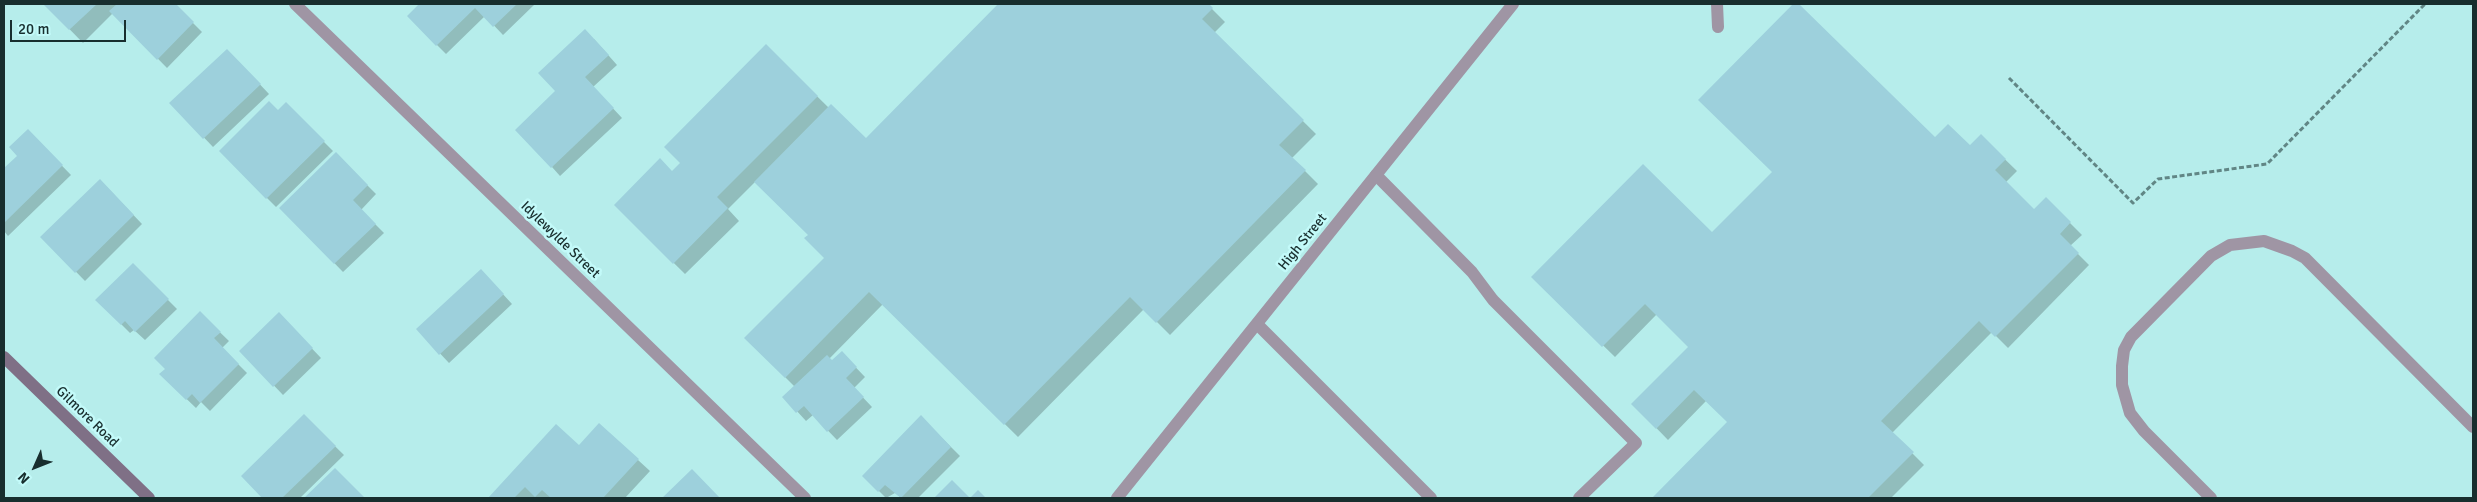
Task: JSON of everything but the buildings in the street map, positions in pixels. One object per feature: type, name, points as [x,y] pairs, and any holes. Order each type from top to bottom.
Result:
[{"type":"main road","name":"Gilmore Road","points":[[4,357],[149,498]]},
{"type":"street","name":"Idylewylde Street","points":[[295,4],[805,498]]},
{"type":"street","name":"High Street","points":[[1117,498],[1513,4]]},
{"type":"street","points":[[1717,4],[1718,27]]},
{"type":"street","points":[[1376,175],[1472,272],[1493,300],[1636,443],[1579,498]]},
{"type":"street","points":[[2211,498],[2144,431],[2130,413],[2122,385],[2122,366],[2124,350],[2131,337],[2211,256],[2230,245],[2264,241],[2305,258],[2473,427]]},
{"type":"street","points":[[1257,324],[1431,498]]},
{"type":"path","points":[[2009,78],[2133,203],[2158,179],[2267,164],[2425,4]]}]
